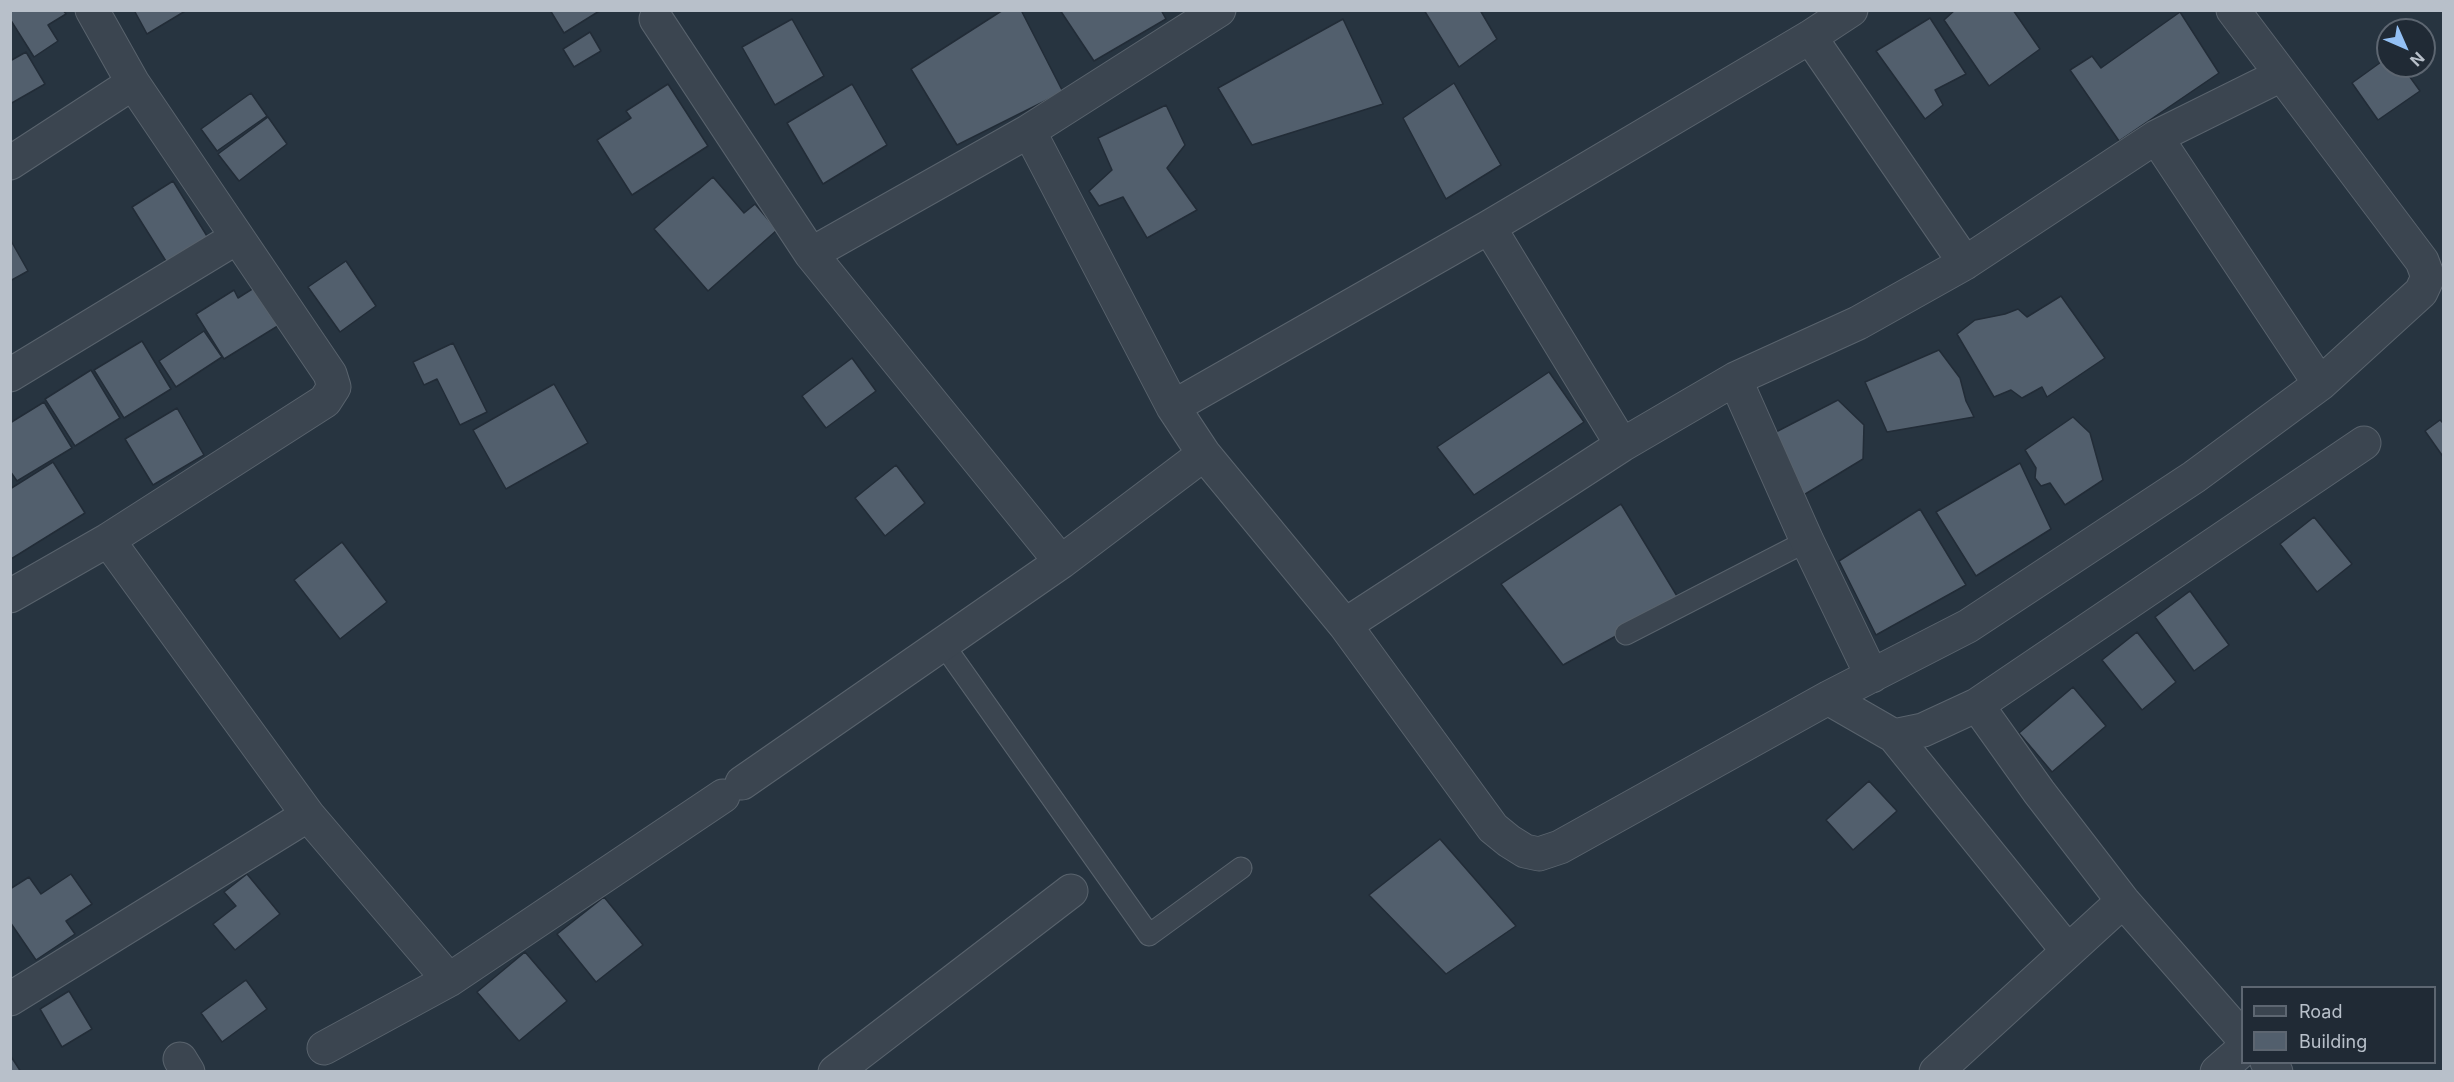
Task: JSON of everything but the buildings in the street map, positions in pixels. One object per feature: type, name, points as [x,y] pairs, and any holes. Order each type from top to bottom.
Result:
[{"type":"street","points":[[10,596],[108,540],[325,400],[334,387],[330,374],[133,83],[92,10]]},
{"type":"street","points":[[1173,407],[1489,227],[1810,37],[1851,10]]},
{"type":"street","points":[[1029,131],[1173,407],[1204,454],[1345,625],[1492,828],[1525,851],[1539,854],[1560,847],[1828,698],[1968,626],[2194,477],[2320,384],[2421,292],[2428,277],[2422,261],[2233,10]]},
{"type":"street","points":[[658,13],[811,254],[1061,562]]},
{"type":"street","points":[[811,254],[1029,131],[1211,13]]},
{"type":"street","points":[[1810,37],[1965,263]]},
{"type":"street","points":[[1345,625],[1622,445],[1735,380],[1858,323],[1965,263],[2156,137],[2281,75]]},
{"type":"street","points":[[10,163],[133,83]]},
{"type":"street","points":[[2156,137],[2320,384]]},
{"type":"street","points":[[1489,227],[1622,445]]},
{"type":"street","points":[[10,375],[236,238]]},
{"type":"street","points":[[1735,380],[1807,541],[1872,676]]},
{"type":"street","points":[[1894,736],[1923,730],[1977,705],[2364,443]]},
{"type":"street","points":[[324,1048],[449,980],[733,790],[1061,562],[1204,454]]},
{"type":"street","points":[[108,540],[308,815],[449,980]]},
{"type":"street","points":[[1828,698],[1894,736],[2067,950]]},
{"type":"street","points":[[1977,705],[2039,792],[2123,901],[2241,1036]]},
{"type":"street","points":[[10,999],[308,815]]},
{"type":"street","points":[[835,1071],[1071,891]]},
{"type":"street","points":[[1936,1071],[2123,901]]},
{"type":"street","points":[[2217,1071],[2241,1051]]},
{"type":"lane","points":[[1626,634],[1807,541]]},
{"type":"lane","points":[[944,644],[1149,935],[1241,868]]}]
